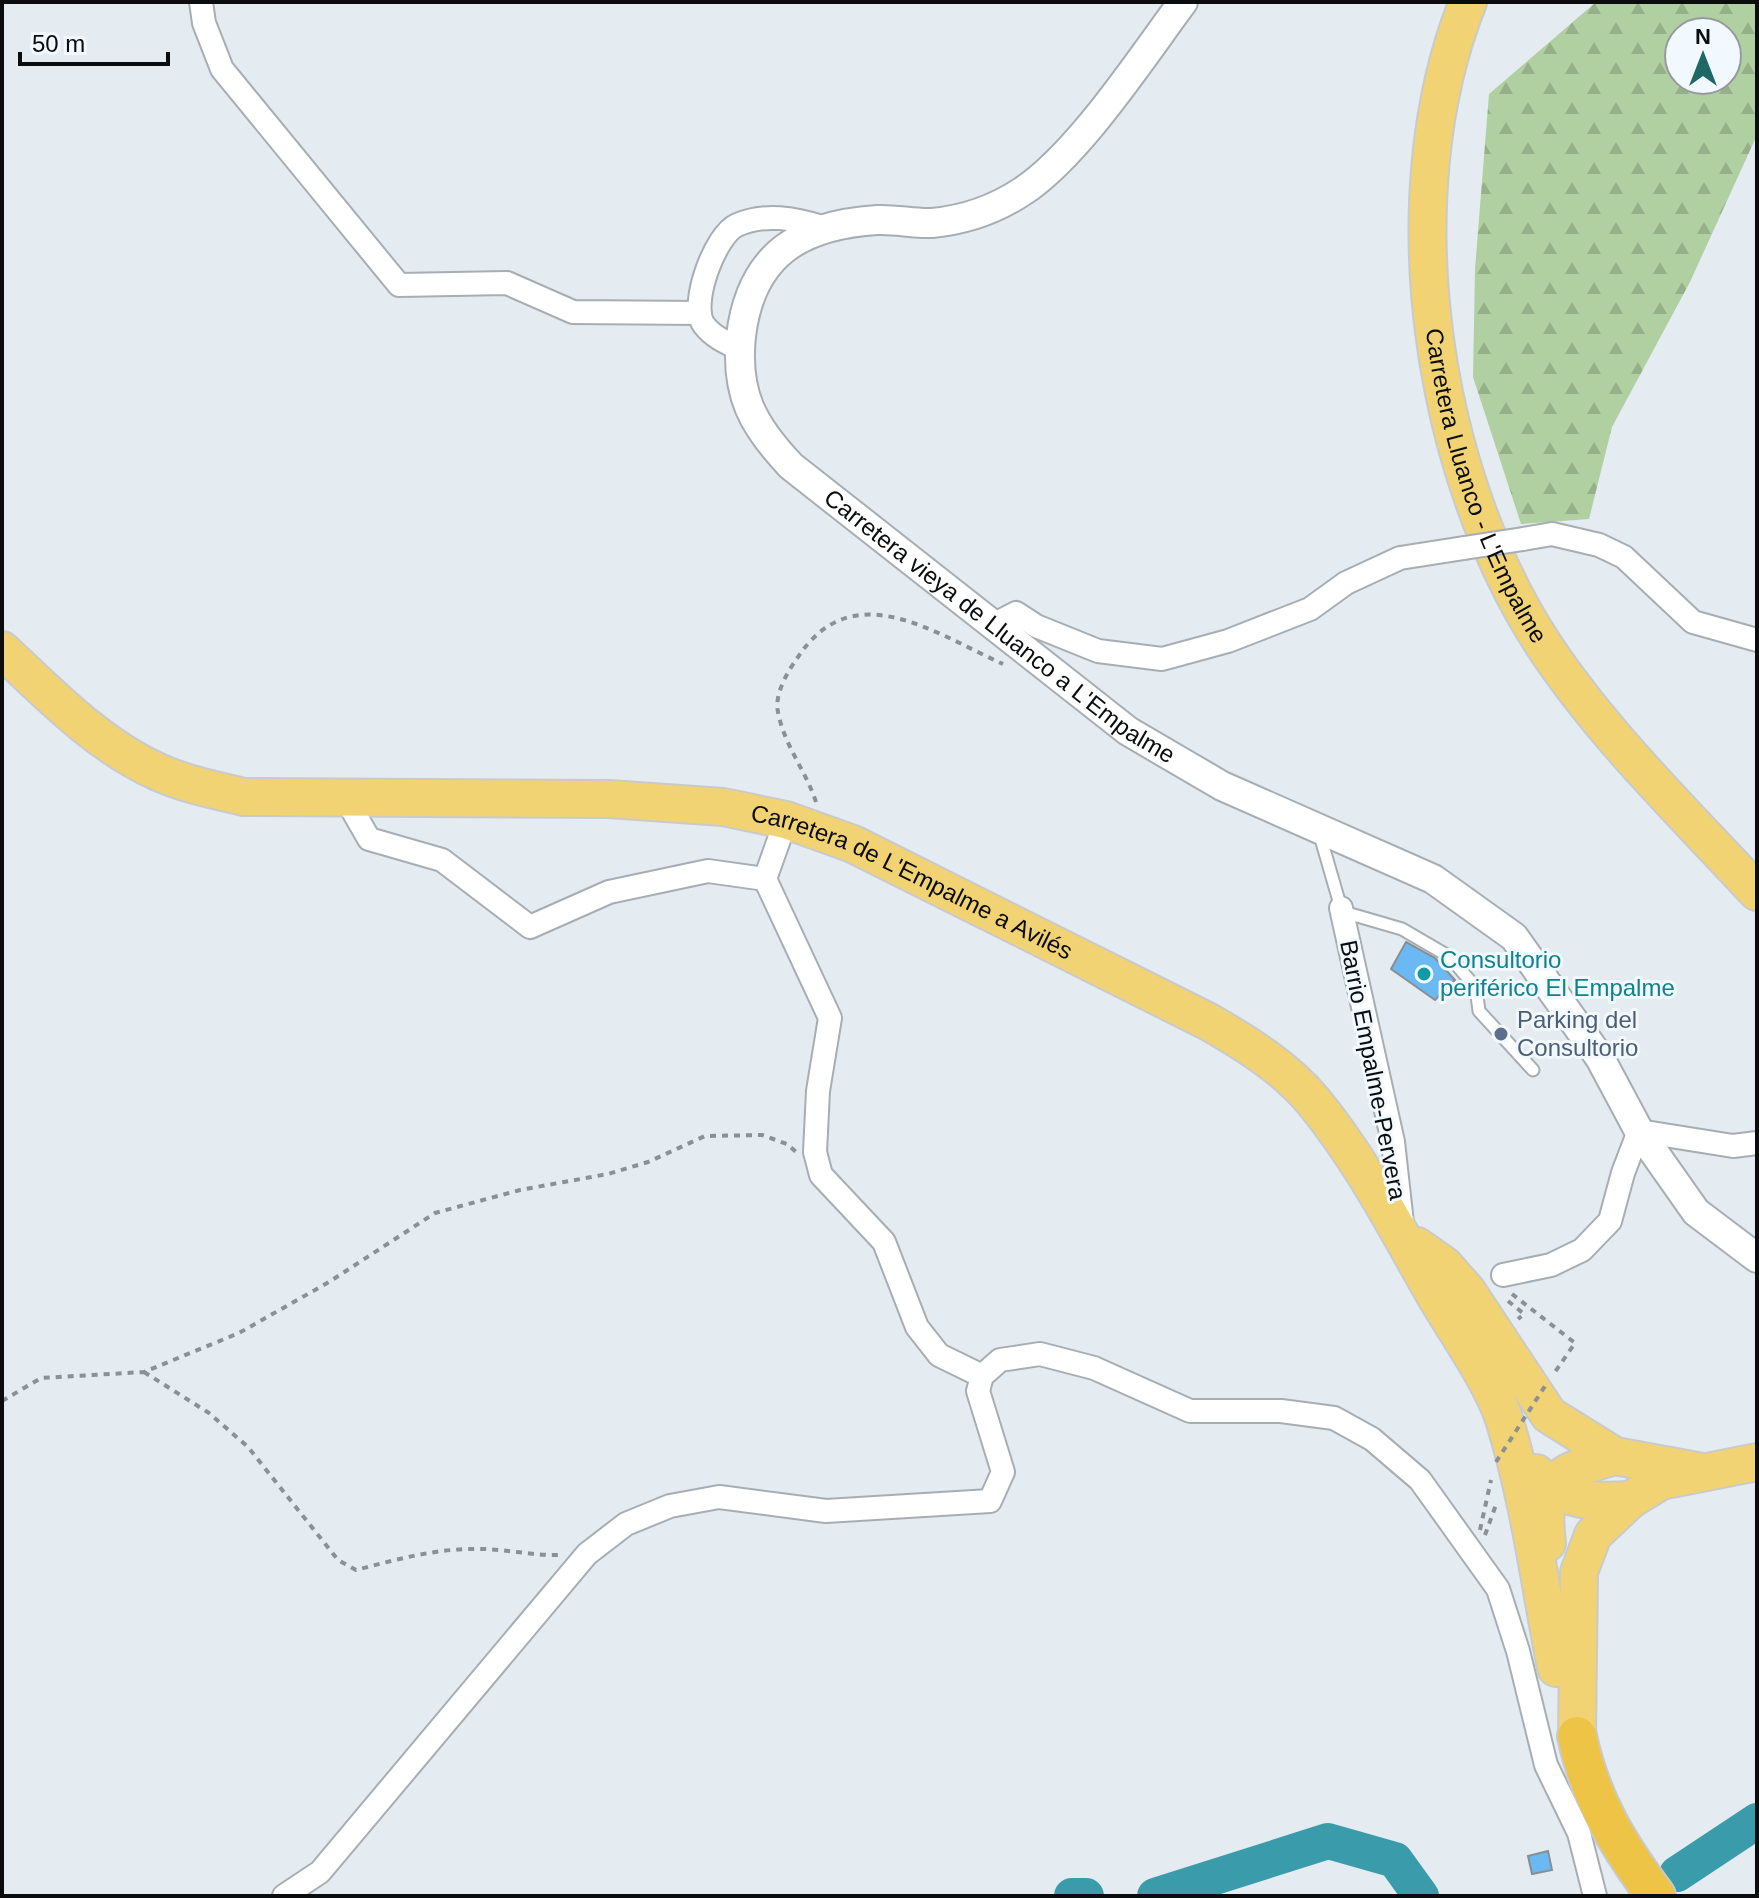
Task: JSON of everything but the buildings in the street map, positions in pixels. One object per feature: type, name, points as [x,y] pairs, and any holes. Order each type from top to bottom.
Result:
[{"type":"highway","points":[[1577,1736],[1585,1778],[1620,1847],[1656,1896]]},
{"type":"main road","name":"Carretera Lluanco - L'Empalme","points":[[1468,2],[1446,69],[1427,201],[1426,250],[1434,332],[1449,410],[1469,482],[1504,570],[1543,644],[1607,727],[1757,892]]},
{"type":"main road","name":"Carretera de L'Empalme a Avilés","points":[[2,650],[100,737],[155,770],[197,786],[244,797],[609,799],[723,807],[786,820],[896,865],[1209,1022],[1246,1044],[1277,1066],[1313,1101],[1404,1236],[1503,1415],[1568,1663]]},
{"type":"main road","points":[[1404,1236],[1444,1265],[1467,1291],[1549,1415],[1615,1456],[1702,1472]]},
{"type":"main road","points":[[1432,1290],[1458,1307],[1502,1382],[1536,1475],[1584,1502],[1630,1500]]},
{"type":"main road","points":[[1506,1350],[1539,1436],[1552,1486],[1577,1736]]},
{"type":"main road","points":[[1552,1486],[1566,1471],[1615,1456]]},
{"type":"main road","points":[[1568,1663],[1579,1572],[1593,1535],[1630,1500],[1661,1481],[1757,1462]]},
{"type":"street","points":[[201,2],[204,23],[222,69],[399,285],[507,283],[573,312],[700,313]]},
{"type":"street","name":"Carretera vieya de Lluanco a L'Empalme","points":[[1183,2],[1065,153],[1023,191],[973,216],[930,223],[880,220],[822,227],[784,246],[755,286],[743,323],[740,349],[744,399],[761,434],[791,466],[1128,731],[1222,786],[1317,825],[1433,879],[1514,937],[1600,1058],[1639,1131],[1696,1212],[1757,1258]]},
{"type":"street","points":[[740,349],[702,324],[700,313],[707,266],[733,227],[760,218],[800,220],[822,227]]},
{"type":"street","points":[[993,625],[1016,613],[1036,626],[1098,651],[1162,659],[1228,641],[1310,609],[1346,583],[1400,558],[1552,534],[1599,545],[1624,557],[1693,622],[1757,640]]},
{"type":"street","points":[[346,799],[369,839],[442,860],[530,927],[609,892],[708,871],[765,879]]},
{"type":"street","points":[[786,820],[765,879],[830,1018],[818,1091],[815,1152],[821,1175],[884,1242],[917,1327],[939,1355],[982,1376]]},
{"type":"street","name":"Barrio Empalme-Pervera","points":[[1341,908],[1393,1142],[1404,1236]]},
{"type":"street","points":[[1503,1275],[1551,1265],[1582,1250],[1610,1221],[1639,1131],[1733,1146],[1757,1143]]},
{"type":"street","points":[[284,1896],[320,1872],[587,1554],[626,1524],[670,1506],[719,1497],[826,1511],[990,1501],[1003,1472],[978,1391],[982,1376],[1000,1360],[1040,1354],[1094,1368],[1190,1411],[1281,1411],[1334,1418],[1372,1439],[1420,1480],[1498,1589],[1518,1651],[1546,1765],[1579,1833],[1595,1896]]},
{"type":"lane","points":[[1317,825],[1341,908],[1347,913],[1402,929],[1450,957],[1476,988],[1479,1011],[1533,1070]]},
{"type":"path","points":[[821,832],[815,799],[788,744],[777,709],[785,676],[811,636],[834,621],[863,611],[890,615],[1012,667]]},
{"type":"path","points":[[2,1401],[41,1378],[144,1372],[239,1333],[329,1282],[435,1213],[520,1190],[608,1174],[648,1162],[705,1136],[730,1133],[762,1135],[787,1144],[821,1175]]},
{"type":"path","points":[[144,1372],[209,1413],[248,1447],[338,1560],[356,1570],[431,1551],[477,1548],[531,1556],[587,1554]]},
{"type":"path","points":[[1478,1544],[1481,1519],[1496,1462],[1547,1383]]},
{"type":"green space","points":[[1596,2],[1757,2],[1757,135],[1690,282],[1612,427],[1589,519],[1521,524],[1473,377],[1475,269],[1489,94]]},
{"type":"waterway","points":[[1677,1874],[1757,1821]]},
{"type":"waterway","points":[[1155,1896],[1328,1841],[1395,1860],[1421,1896]]},
{"type":"waterway","points":[[1072,1896],[1086,1896]]},
{"type":"place","name":"Consultorio periférico El Empalme","points":[[1424,974]]},
{"type":"place","name":"Parking del Consultorio","points":[[1501,1034]]}]
